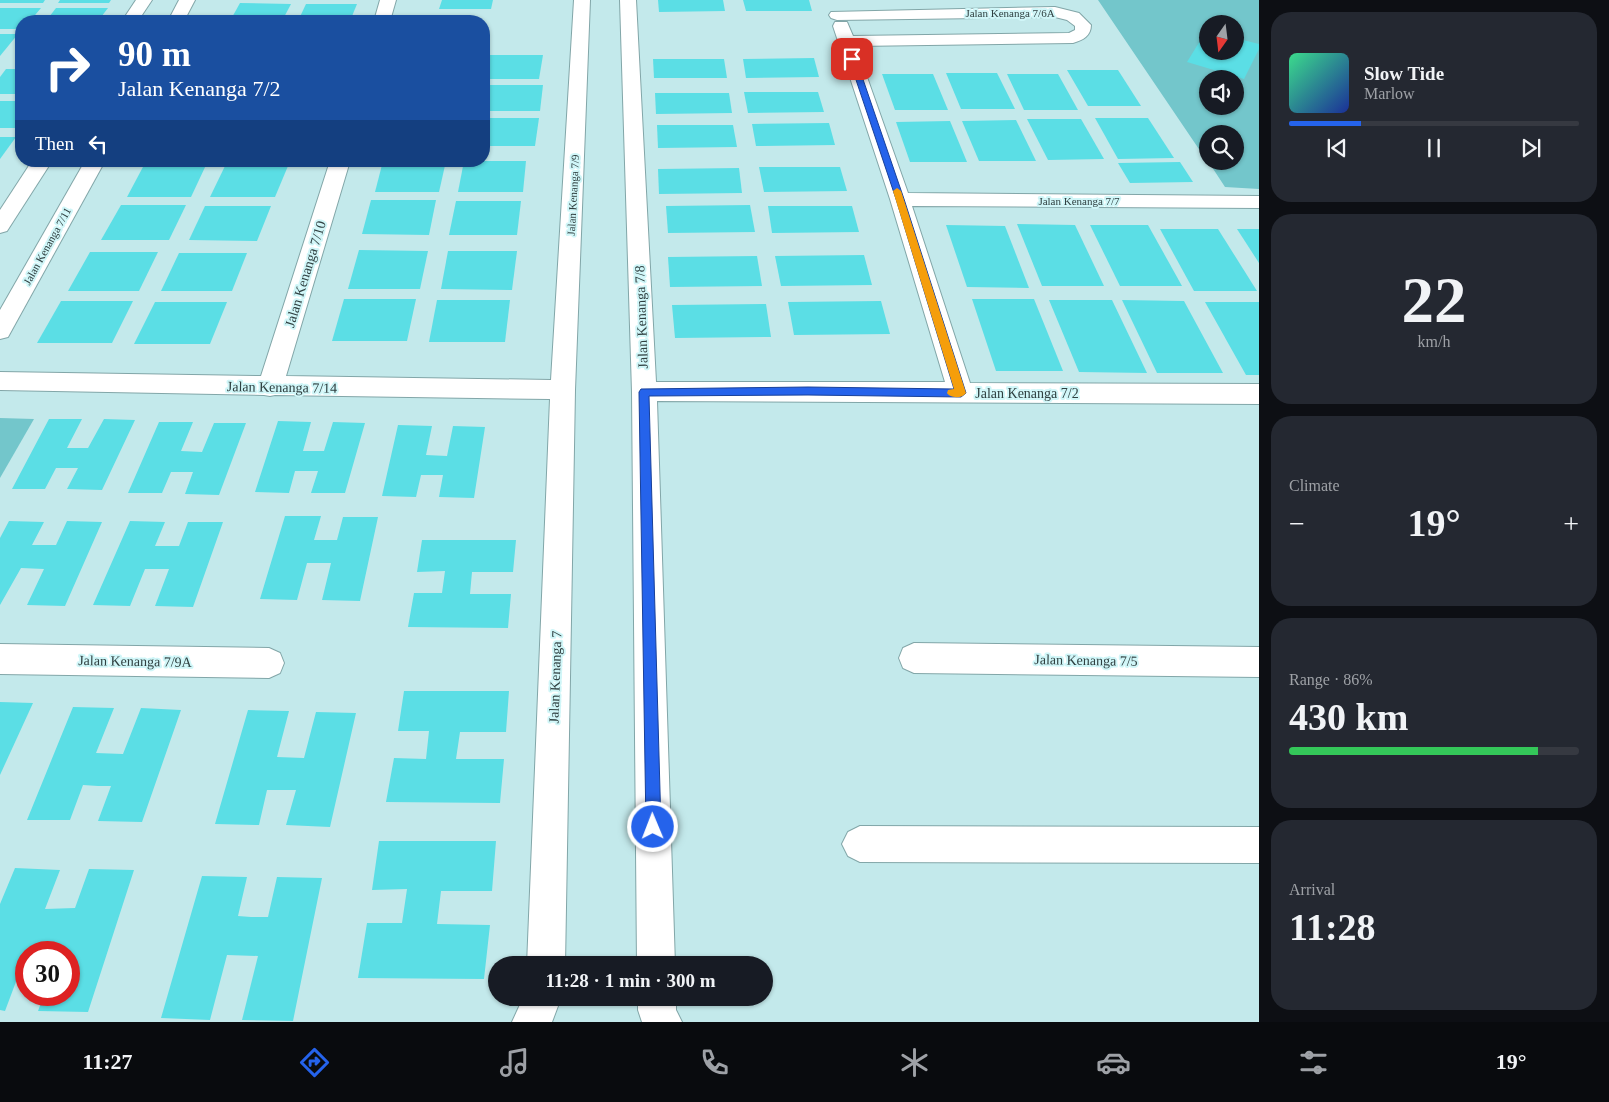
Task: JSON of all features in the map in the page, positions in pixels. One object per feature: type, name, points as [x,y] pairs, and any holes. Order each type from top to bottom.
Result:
[{"type":"street","points":[[134,15],[144,0]]},
{"type":"street","points":[[179,15],[187,0]]},
{"type":"street","points":[[384,15],[388,0]]},
{"type":"street","name":"Jalan Kenanga 7/9","points":[[564,390],[582,0]]},
{"type":"street","name":"Jalan Kenanga 7/8","points":[[628,0],[644,392],[656,956]]},
{"type":"street","points":[[835,7],[900,199],[961,393]]},
{"type":"street","name":"Jalan Kenanga 7/6A","points":[[835,7],[1055,12],[1073,16],[1084,24],[1083,32],[1073,38],[847,41]]},
{"type":"street","points":[[0,226],[38,167]]},
{"type":"street","name":"Jalan Kenanga 7/11","points":[[0,331],[92,167]]},
{"type":"street","name":"Jalan Kenanga 7/10","points":[[270,387],[338,167]]},
{"type":"street","name":"Jalan Kenanga 7/7","points":[[900,199],[1259,202]]},
{"type":"street","name":"Jalan Kenanga 7/14","points":[[0,382],[564,390]]},
{"type":"street","name":"Jalan Kenanga 7","points":[[546,956],[564,390]]},
{"type":"street","name":"Jalan Kenanga 7/2","points":[[644,392],[817,391],[1259,394]]},
{"type":"street","name":"Jalan Kenanga 7/5","points":[[914,658],[1259,662]]},
{"type":"street","name":"Jalan Kenanga 7/9A","points":[[0,659],[269,663]]},
{"type":"street","points":[[860,844],[1259,845]]},
{"type":"street","points":[[532,1022],[539,1006]]},
{"type":"street","points":[[657,1006],[662,1022]]},
{"type":"shaded area","points":[[1098,0],[1259,0],[1259,189],[1225,187],[1214,170],[1244,170],[1244,125],[1199,125],[1199,149]]},
{"type":"shaded area","points":[[0,418],[34,419],[0,478]]},
{"type":"building","points":[[0,0],[45,0],[43,3],[0,3]]},
{"type":"building","points":[[60,0],[111,0],[109,3],[58,3]]},
{"type":"building","points":[[442,0],[493,0],[491,9],[439,9]]},
{"type":"building","points":[[658,0],[723,0],[725,11],[659,12]]},
{"type":"building","points":[[743,0],[809,0],[812,11],[746,11]]},
{"type":"building","points":[[240,3],[291,4],[285,15],[233,15]]},
{"type":"building","points":[[306,4],[357,4],[352,15],[301,15]]},
{"type":"building","points":[[0,8],[41,8],[35,15],[15,15],[15,29],[0,29]]},
{"type":"building","points":[[56,8],[108,8],[103,15],[51,15]]},
{"type":"building","points":[[0,34],[15,34],[15,38],[0,56]]},
{"type":"building","points":[[1244,40],[1259,44],[1259,49],[1244,79],[1244,70],[1214,70],[1187,62],[1199,43],[1199,60],[1244,60]]},
{"type":"building","points":[[490,55],[543,55],[539,79],[490,79]]},
{"type":"building","points":[[814,58],[819,77],[746,78],[743,59]]},
{"type":"building","points":[[653,59],[724,59],[727,78],[654,78]]},
{"type":"building","points":[[6,69],[15,69],[15,94],[0,94],[0,77]]},
{"type":"building","points":[[1067,70],[1118,70],[1141,106],[1088,106]]},
{"type":"building","points":[[946,73],[997,73],[1015,109],[961,109]]},
{"type":"building","points":[[882,74],[933,74],[948,110],[895,110]]},
{"type":"building","points":[[1007,74],[1058,74],[1078,110],[1024,110]]},
{"type":"building","points":[[490,85],[543,85],[540,111],[490,111]]},
{"type":"building","points":[[744,92],[818,92],[824,112],[748,113]]},
{"type":"building","points":[[655,93],[729,93],[732,113],[656,114]]},
{"type":"building","points":[[0,101],[15,101],[15,128],[0,128]]},
{"type":"building","points":[[490,118],[539,118],[535,146],[490,146]]},
{"type":"building","points":[[1095,118],[1148,118],[1174,158],[1118,159]]},
{"type":"building","points":[[1027,119],[1081,119],[1104,159],[1048,160]]},
{"type":"building","points":[[1016,120],[1036,161],[979,161],[962,121]]},
{"type":"building","points":[[950,121],[967,162],[910,162],[896,122]]},
{"type":"building","points":[[829,123],[835,145],[756,146],[752,124]]},
{"type":"building","points":[[657,125],[733,125],[737,147],[658,148]]},
{"type":"building","points":[[0,137],[15,137],[15,138],[0,159]]},
{"type":"building","points":[[490,161],[526,161],[523,192],[458,192],[463,167],[490,167]]},
{"type":"building","points":[[1180,162],[1193,182],[1130,183],[1118,163]]},
{"type":"building","points":[[143,167],[205,167],[191,197],[127,197]]},
{"type":"building","points":[[225,167],[288,167],[275,197],[210,197]]},
{"type":"building","points":[[381,167],[445,167],[439,192],[375,192]]},
{"type":"building","points":[[759,167],[840,167],[847,191],[764,192]]},
{"type":"building","points":[[739,168],[742,193],[659,194],[658,169]]},
{"type":"building","points":[[371,200],[436,200],[429,235],[362,234]]},
{"type":"building","points":[[456,201],[521,201],[517,235],[449,235]]},
{"type":"building","points":[[121,205],[186,205],[169,240],[101,240]]},
{"type":"building","points":[[750,205],[755,232],[668,233],[666,206]]},
{"type":"building","points":[[205,206],[271,206],[257,241],[189,240]]},
{"type":"building","points":[[768,206],[852,206],[859,232],[772,233]]},
{"type":"building","points":[[1017,224],[1075,225],[1104,286],[1042,286]]},
{"type":"building","points":[[946,225],[1005,226],[1029,288],[967,287]]},
{"type":"building","points":[[1090,225],[1148,225],[1182,286],[1120,286]]},
{"type":"building","points":[[1160,229],[1218,229],[1257,291],[1194,291]]},
{"type":"building","points":[[1237,229],[1259,229],[1259,263]]},
{"type":"building","points":[[359,250],[428,251],[420,289],[348,289]]},
{"type":"building","points":[[448,251],[517,251],[512,290],[441,289]]},
{"type":"building","points":[[90,252],[158,252],[139,291],[68,291]]},
{"type":"building","points":[[179,253],[247,253],[232,291],[161,291]]},
{"type":"building","points":[[864,255],[872,285],[781,286],[775,256]]},
{"type":"building","points":[[757,256],[762,286],[670,287],[668,257]]},
{"type":"building","points":[[344,299],[416,299],[407,341],[332,341]]},
{"type":"building","points":[[972,299],[1034,299],[1063,371],[996,371]]},
{"type":"building","points":[[437,300],[510,300],[505,342],[429,342]]},
{"type":"building","points":[[1049,300],[1112,300],[1147,373],[1079,372]]},
{"type":"building","points":[[1122,300],[1184,301],[1223,373],[1157,373]]},
{"type":"building","points":[[61,301],[133,301],[112,343],[37,343]]},
{"type":"building","points":[[881,301],[890,334],[794,335],[788,302]]},
{"type":"building","points":[[155,302],[227,302],[210,344],[134,344]]},
{"type":"building","points":[[1205,302],[1259,302],[1259,375],[1246,375]]},
{"type":"building","points":[[766,304],[771,337],[675,338],[672,305]]},
{"type":"building","points":[[49,419],[82,419],[67,448],[88,448],[104,419],[135,420],[102,490],[67,489],[78,468],[56,468],[45,489],[12,489]]},
{"type":"building","points":[[278,421],[311,422],[303,451],[324,451],[333,422],[365,423],[345,493],[311,493],[318,471],[295,471],[289,493],[255,492]]},
{"type":"building","points":[[159,422],[193,422],[181,451],[202,452],[214,423],[246,423],[219,495],[185,494],[193,472],[171,472],[162,493],[128,493]]},
{"type":"building","points":[[398,425],[432,426],[426,455],[447,456],[453,426],[485,427],[474,498],[439,497],[443,475],[421,475],[416,497],[382,496]]},
{"type":"building","points":[[285,516],[321,516],[314,540],[337,540],[343,517],[378,517],[360,601],[322,600],[331,563],[307,563],[297,600],[260,599]]},
{"type":"building","points":[[9,521],[44,522],[32,545],[56,545],[67,521],[102,522],[65,606],[27,605],[44,569],[21,568],[0,605],[0,538]]},
{"type":"building","points":[[130,521],[165,522],[155,546],[179,546],[188,522],[223,522],[193,607],[155,606],[169,569],[145,569],[130,606],[93,605]]},
{"type":"building","points":[[422,540],[516,540],[513,572],[472,572],[470,594],[511,594],[508,628],[408,627],[414,593],[442,593],[445,571],[417,572]]},
{"type":"building","points":[[404,691],[509,691],[506,732],[460,732],[456,759],[504,759],[500,803],[386,802],[394,758],[426,759],[429,731],[398,731]]},
{"type":"building","points":[[0,702],[33,703],[0,775]]},
{"type":"building","points":[[73,707],[114,708],[96,753],[123,754],[141,708],[181,710],[142,822],[98,821],[111,786],[83,785],[70,820],[27,820]]},
{"type":"building","points":[[248,710],[289,711],[277,757],[304,758],[316,712],[356,713],[330,827],[286,825],[296,790],[267,790],[259,825],[215,824]]},
{"type":"building","points":[[379,841],[496,841],[492,891],[441,891],[437,924],[490,925],[484,979],[358,978],[367,923],[402,923],[407,889],[372,890]]},
{"type":"building","points":[[15,868],[60,870],[45,909],[75,908],[89,869],[134,870],[88,1012],[38,1011],[40,1006],[80,1006],[80,941],[15,941],[15,984],[5,1011],[0,1010],[0,904]]},
{"type":"building","points":[[202,876],[247,877],[238,916],[251,917],[268,917],[277,877],[322,878],[293,1021],[242,1020],[258,956],[227,955],[210,1020],[161,1018]]},
{"type":"slow traffic","points":[[897,191],[961,393],[952,393]]},
{"type":"route","points":[[653,827],[644,392],[808,391],[961,393],[900,199],[852,59]]}]
